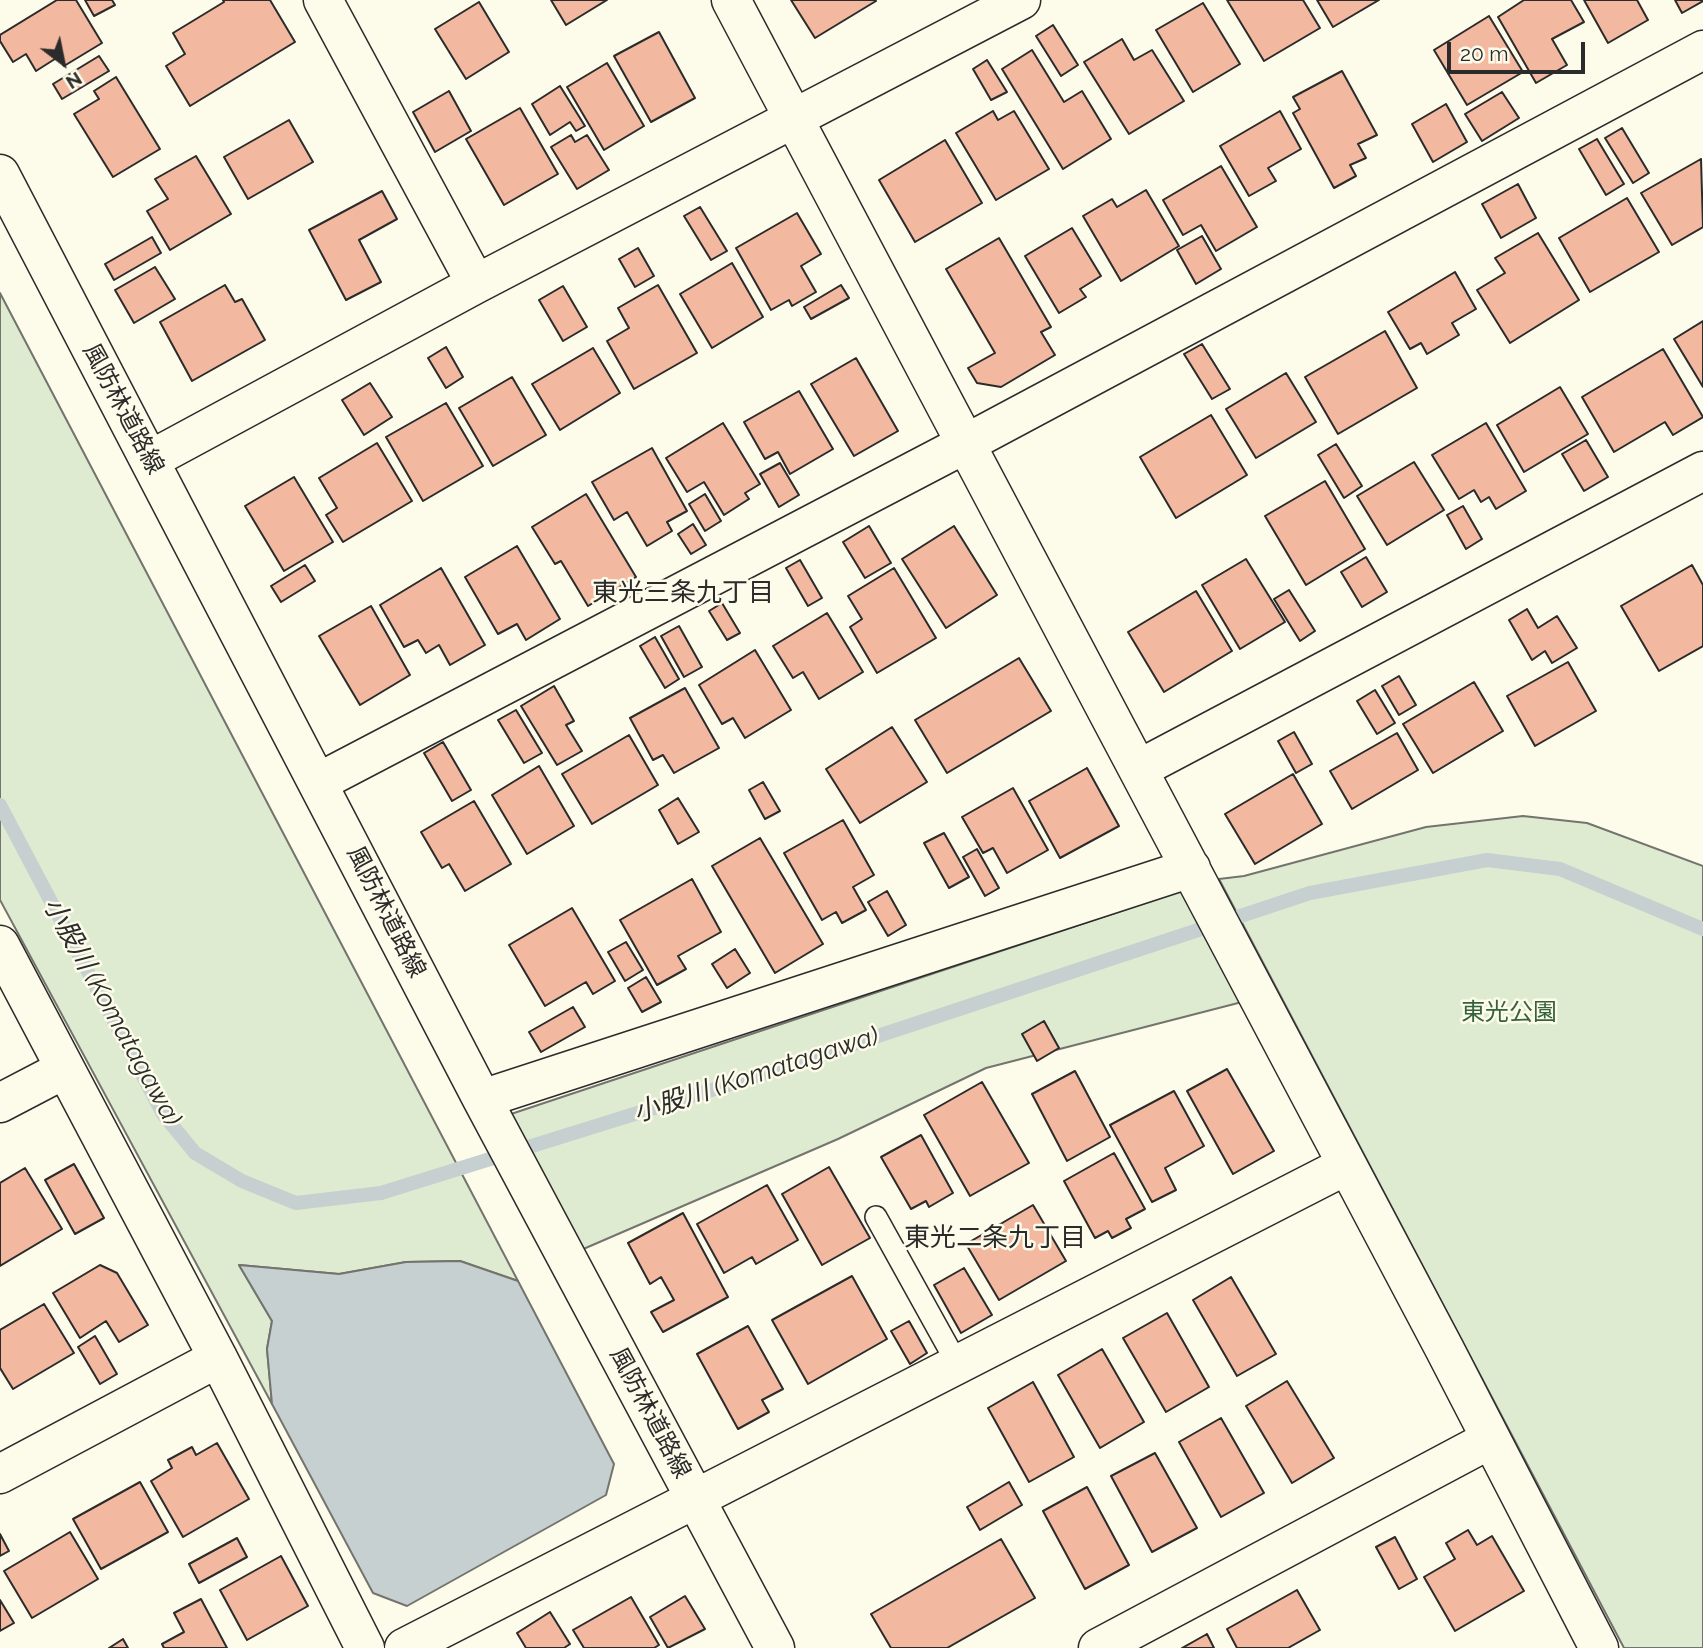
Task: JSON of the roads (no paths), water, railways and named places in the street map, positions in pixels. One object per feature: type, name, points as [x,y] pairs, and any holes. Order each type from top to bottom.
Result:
[{"type":"street","points":[[323,0],[476,284]]},
{"type":"street","points":[[731,0],[1139,769],[1599,1648]]},
{"type":"street","points":[[150,460],[476,284],[1021,0]]},
{"type":"street","points":[[319,782],[967,443],[1703,50]]},
{"type":"street","name":"風防林道路線","points":[[0,174],[482,1099],[775,1648]]},
{"type":"street","points":[[1139,769],[1703,471]]},
{"type":"street","points":[[482,1099],[1197,881]]},
{"type":"street","points":[[0,945],[218,1358],[365,1648]]},
{"type":"street","points":[[0,1103],[65,1069]]},
{"type":"street","points":[[404,1648],[696,1501],[1347,1165]]},
{"type":"street","points":[[0,1474],[218,1358]]},
{"type":"street","points":[[1098,1648],[1489,1440]]},
{"type":"lane","points":[[876,1217],[958,1365]]},
{"type":"waterway","name":"小股川 (Komatagawa)","points":[[0,805],[163,1114],[195,1153],[242,1181],[296,1203],[381,1193],[766,1073],[1310,893],[1487,860],[1560,869],[1703,929]]},
{"type":"district","name":"東光三条九丁目","points":[[683,593]]},
{"type":"district","name":"東光二条九丁目","points":[[995,1238]]},
{"type":"park label","name":"東光公園","points":[[1509,1013]]}]
